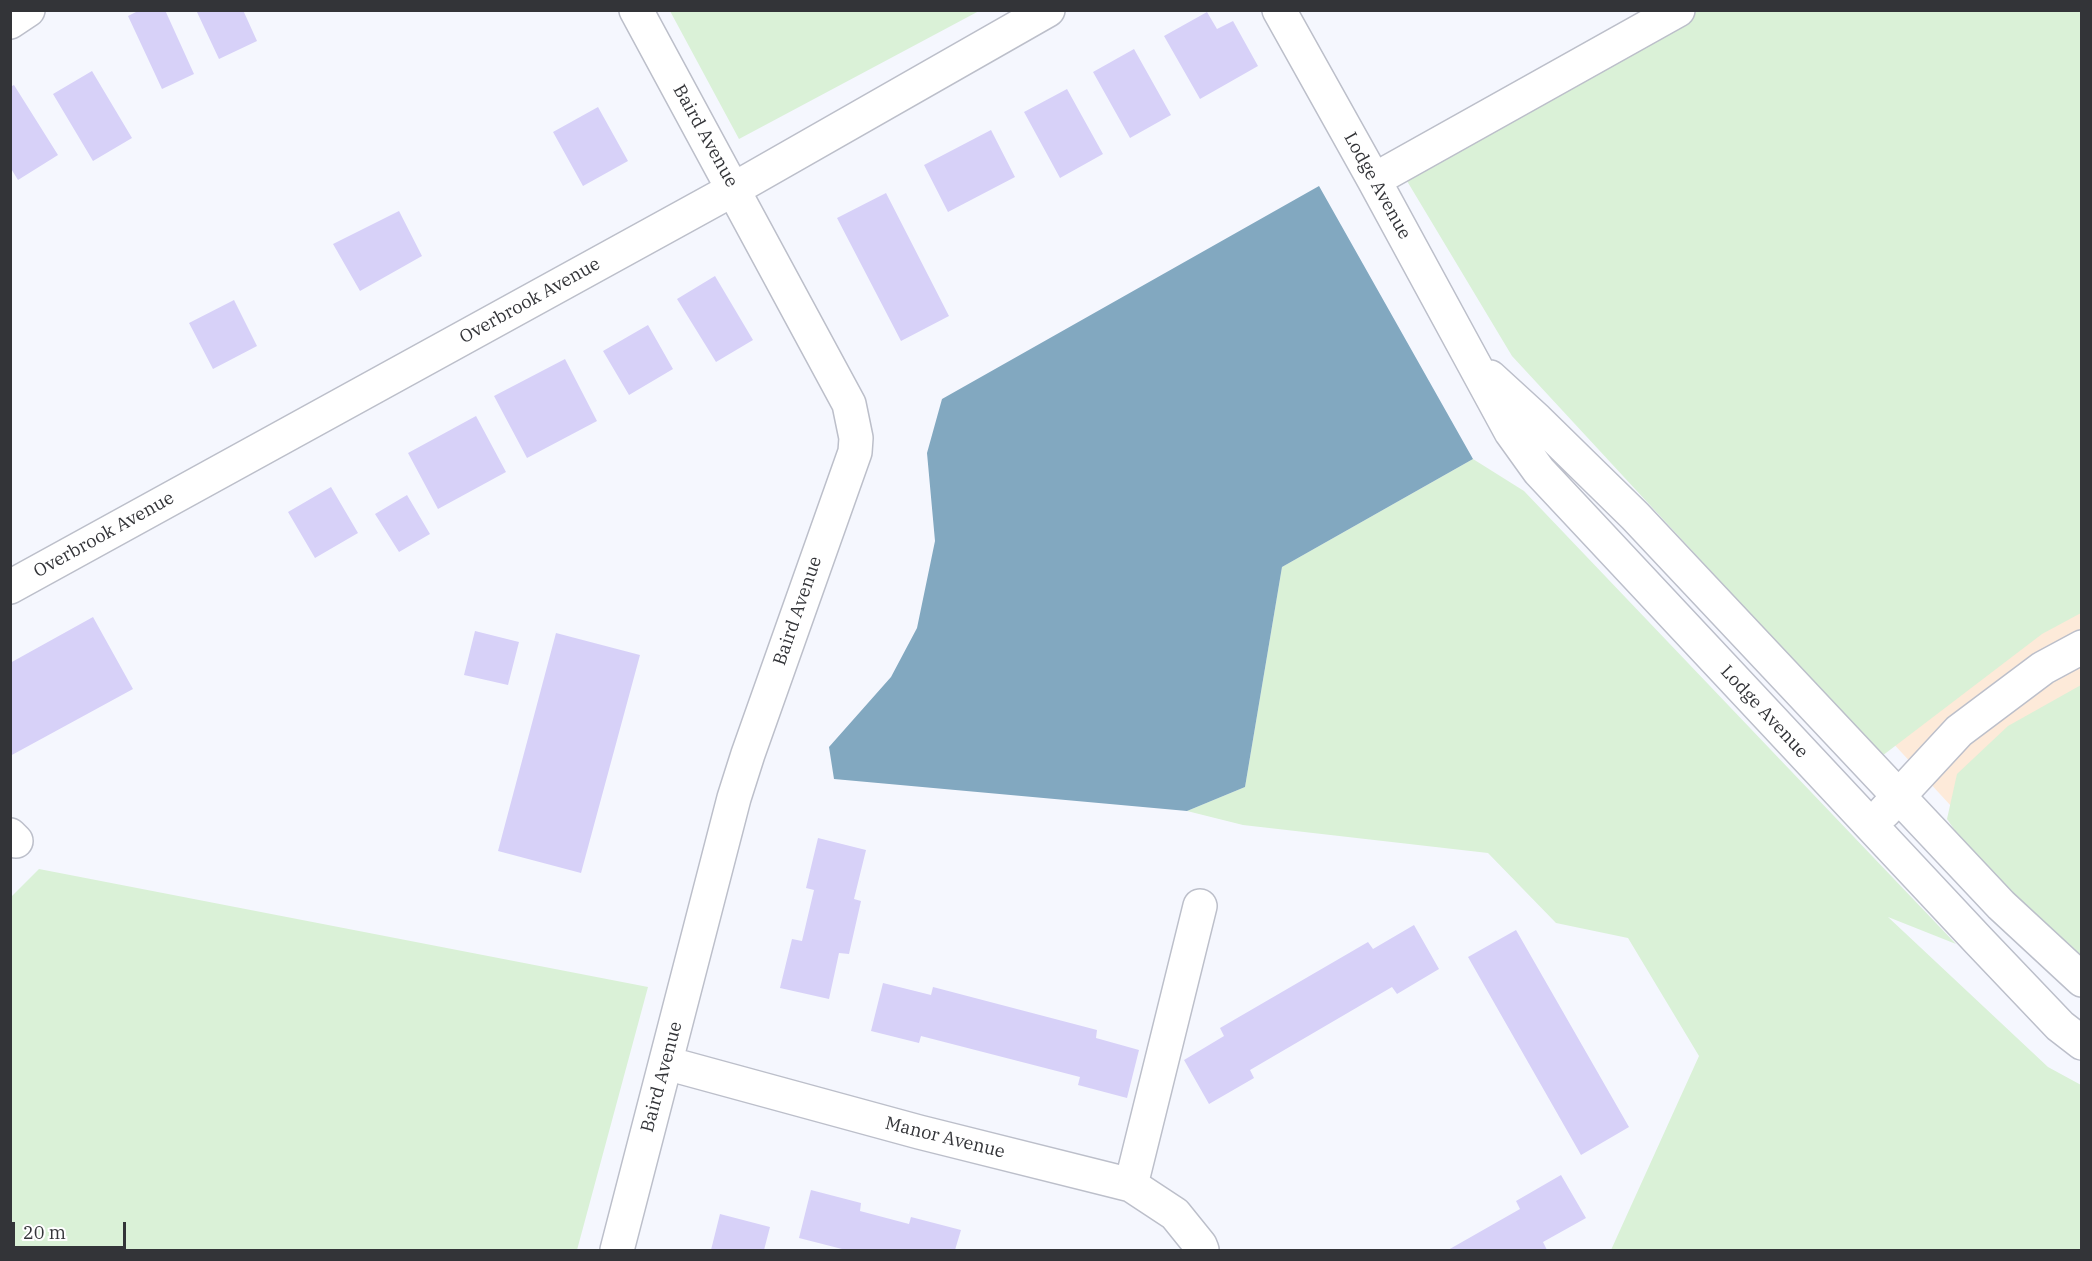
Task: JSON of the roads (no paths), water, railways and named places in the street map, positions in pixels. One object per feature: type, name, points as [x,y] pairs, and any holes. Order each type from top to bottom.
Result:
[{"type":"street","points":[[10,22],[28,10]]},
{"type":"street","name":"Baird Avenue","points":[[617,1251],[734,798],[855,452],[855,425],[849,404],[636,10]]},
{"type":"street","name":"Overbrook Avenue","points":[[10,587],[734,189],[1048,10]]},
{"type":"street","name":"Lodge Avenue","points":[[1279,10],[1510,432],[1539,471],[2060,1026],[2082,1043]]},
{"type":"street","points":[[1374,180],[1678,10]]},
{"type":"street","name":"Lodge Avenue","points":[[1473,362],[1538,420],[1635,516],[2001,905],[2082,980]]},
{"type":"street","points":[[1871,826],[1959,732],[2043,668],[2082,647]]},
{"type":"street","points":[[1131,1185],[1200,906]]},
{"type":"street","name":"Manor Avenue","points":[[666,1063],[919,1132],[1131,1185],[1174,1214],[1200,1245],[1202,1251]]},
{"type":"water","points":[[1319,186],[1473,459],[1282,567],[1245,787],[1187,811],[834,779],[829,747],[891,677],[917,628],[935,541],[927,453],[942,399]]}]
